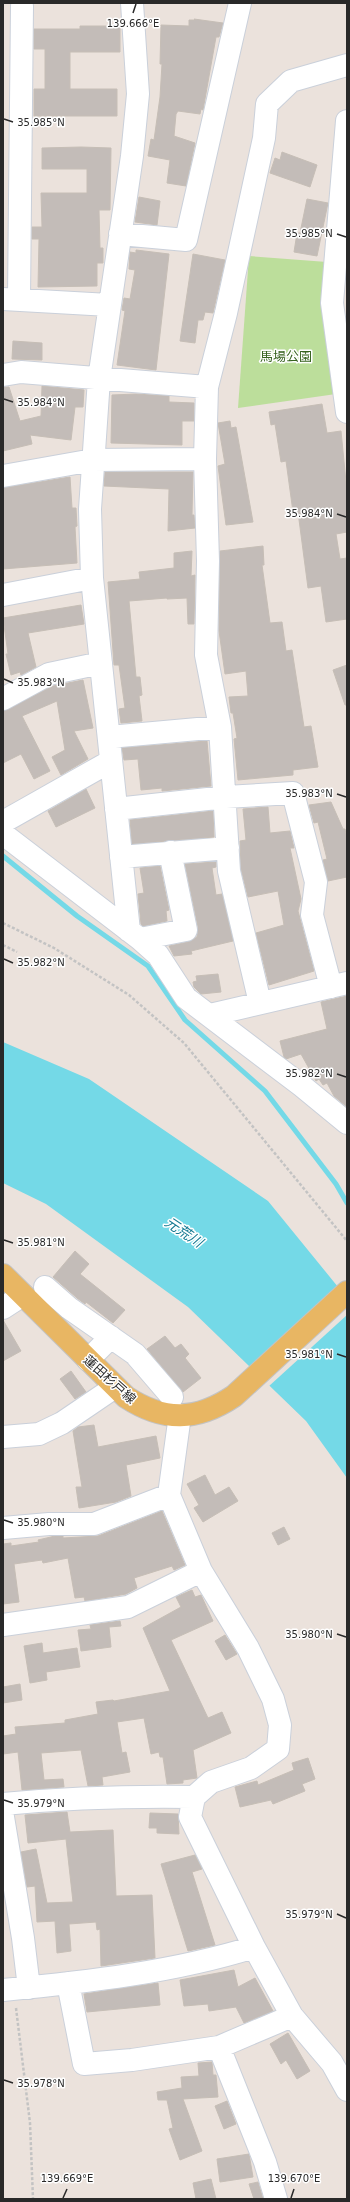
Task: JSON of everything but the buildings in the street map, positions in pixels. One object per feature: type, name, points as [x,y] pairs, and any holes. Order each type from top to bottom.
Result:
[{"type":"main road","name":"蓮田杉戸線","points":[[3,1275],[115,1387],[137,1404],[150,1410],[176,1406],[204,1413],[219,1406],[234,1396],[347,1292]]},
{"type":"street","points":[[132,3],[138,94],[132,156],[99,379],[90,509],[92,578],[108,737],[121,857],[134,935]]},
{"type":"street","points":[[120,234],[186,240],[240,3]]},
{"type":"street","points":[[19,7],[11,192],[11,298],[109,305]]},
{"type":"street","points":[[260,1003],[229,871],[226,797],[220,727],[206,655],[208,561],[205,459],[207,387],[226,313],[262,146],[267,104],[291,81],[347,65]]},
{"type":"street","points":[[347,121],[340,303],[347,412]]},
{"type":"street","points":[[3,375],[21,372],[207,387]]},
{"type":"street","points":[[3,476],[93,460],[205,459]]},
{"type":"street","points":[[3,596],[92,578]]},
{"type":"street","points":[[3,699],[49,674],[101,663]]},
{"type":"street","points":[[108,737],[220,727]]},
{"type":"street","points":[[3,822],[111,761]]},
{"type":"street","points":[[116,809],[226,797],[293,793],[316,882],[312,915],[339,985],[210,1015]]},
{"type":"street","points":[[3,834],[158,955],[186,998],[302,1086],[347,1123]]},
{"type":"street","points":[[121,857],[228,848]]},
{"type":"street","points":[[134,935],[186,930],[170,852]]},
{"type":"street","points":[[45,1287],[69,1308],[135,1354],[176,1406],[169,1495],[201,1570],[248,1648],[273,1699],[280,1725],[278,1749],[251,1768],[211,1782],[194,1797],[190,1817],[254,1947],[292,2016],[332,2064],[347,2090]]},
{"type":"street","points":[[3,1308],[23,1295]]},
{"type":"street","points":[[88,1360],[111,1337]]},
{"type":"street","points":[[3,1437],[39,1434],[62,1423],[115,1387]]},
{"type":"street","points":[[3,1528],[49,1524],[94,1524],[169,1495]]},
{"type":"street","points":[[3,1625],[128,1607],[201,1570]]},
{"type":"street","points":[[3,1804],[66,1798],[194,1797]]},
{"type":"street","points":[[3,1817],[23,1938],[15,1989],[68,1984],[211,1960],[254,1947]]},
{"type":"street","points":[[68,1984],[84,2064],[132,2060],[219,2047],[292,2016]]},
{"type":"street","points":[[219,2047],[265,2162],[276,2199]]},
{"type":"path","points":[[3,923],[54,948],[129,995],[184,1043],[347,1241]]},
{"type":"path","points":[[3,945],[17,952]]},
{"type":"path","points":[[15,1989],[30,2123],[33,2199]]},
{"type":"green space","name":"馬場公園","points":[[249,256],[327,262],[336,394],[238,408]]},
{"type":"water","name":"元荒川","points":[[3,1042],[89,1079],[268,1201],[347,1298],[347,1478],[306,1421],[188,1307],[46,1204],[3,1183]]},
{"type":"pier","points":[[347,1305],[347,1315],[268,1387],[263,1382]]},
{"type":"waterway","points":[[3,856],[77,916],[148,966],[185,1020],[265,1091],[336,1184],[347,1203]]}]
